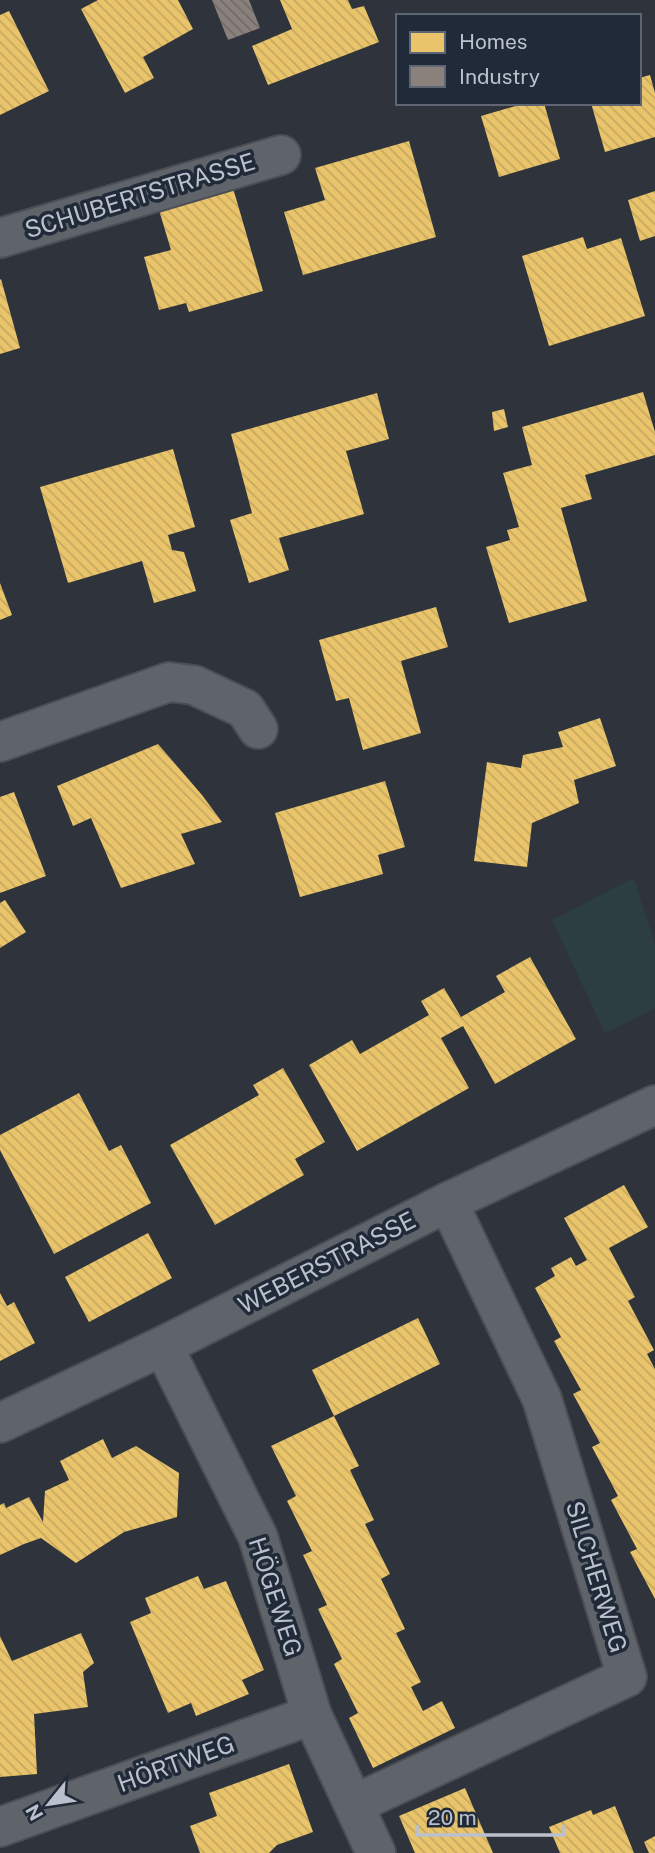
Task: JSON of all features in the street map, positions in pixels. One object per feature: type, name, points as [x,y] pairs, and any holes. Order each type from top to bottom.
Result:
[{"type":"street","name":"SCHUBERTSTRASSE","points":[[0,238],[281,155]]},
{"type":"street","points":[[0,741],[169,682],[194,685],[244,709],[258,729]]},
{"type":"street","name":"WEBERSTRASSE","points":[[0,1423],[163,1346],[448,1202],[655,1105]]},
{"type":"street","name":"SILCHERWEG","points":[[355,1804],[627,1677],[542,1399],[448,1202]]},
{"type":"street","name":"HÖGEWEG","points":[[163,1346],[258,1537],[312,1715],[376,1853]]},
{"type":"street","name":"HÖRTWEG","points":[[0,1828],[312,1715]]},
{"type":"shaded area","points":[[634,878],[655,945],[655,1008],[605,1033],[552,920]]},
{"type":"building: Homes","points":[[98,0],[178,0],[193,29],[143,57],[154,78],[125,93],[81,9]]},
{"type":"building: Homes","points":[[280,0],[348,0],[352,9],[364,6],[379,42],[268,85],[252,46],[292,29]]},
{"type":"building: Homes","points":[[9,11],[49,91],[0,115],[0,15]]},
{"type":"building: Homes","points":[[650,75],[655,93],[655,137],[605,152],[592,105],[641,105],[641,77]]},
{"type":"building: Homes","points":[[519,105],[545,105],[560,159],[499,177],[481,116]]},
{"type":"building: Homes","points":[[409,141],[436,237],[303,275],[284,212],[325,200],[315,168]]},
{"type":"building: Homes","points":[[233,188],[263,291],[189,312],[186,303],[159,310],[144,257],[171,250],[159,210]]},
{"type":"building: Homes","points":[[655,191],[655,236],[640,241],[628,200]]},
{"type":"building: Homes","points":[[583,237],[587,249],[621,238],[645,316],[549,346],[522,256]]},
{"type":"building: Homes","points":[[0,280],[20,348],[0,354]]},
{"type":"building: Homes","points":[[643,392],[655,432],[655,455],[585,475],[592,499],[561,508],[587,601],[509,623],[486,547],[510,540],[507,530],[519,527],[503,473],[532,465],[522,427]]},
{"type":"building: Homes","points":[[377,393],[389,439],[346,451],[364,514],[279,538],[289,570],[249,583],[230,520],[252,513],[231,434]]},
{"type":"building: Homes","points":[[504,409],[508,427],[494,431],[492,412]]},
{"type":"building: Homes","points":[[173,449],[195,527],[168,535],[172,550],[184,552],[196,591],[154,603],[142,561],[68,583],[40,487]]},
{"type":"building: Homes","points":[[0,583],[12,615],[0,620]]},
{"type":"building: Homes","points":[[436,607],[448,647],[401,661],[421,733],[363,750],[349,698],[336,701],[319,640]]},
{"type":"building: Homes","points":[[600,718],[616,766],[574,780],[579,803],[532,823],[527,867],[474,861],[487,762],[521,768],[523,755],[563,747],[558,732]]},
{"type":"building: Homes","points":[[158,744],[222,822],[181,834],[195,864],[121,888],[91,818],[73,826],[57,786]]},
{"type":"building: Homes","points":[[385,781],[405,847],[378,855],[383,874],[300,897],[275,813]]},
{"type":"building: Homes","points":[[14,792],[46,876],[0,893],[0,797]]},
{"type":"building: Homes","points":[[5,900],[26,932],[0,948],[0,903]]},
{"type":"building: Homes","points":[[530,957],[576,1039],[495,1084],[463,1026],[441,1038],[469,1088],[357,1151],[309,1065],[352,1040],[360,1054],[429,1015],[421,1001],[444,988],[461,1017],[505,992],[496,976]]},
{"type":"building: Homes","points":[[283,1068],[325,1142],[295,1159],[304,1175],[215,1225],[170,1145],[259,1095],[253,1085]]},
{"type":"building: Homes","points":[[79,1093],[109,1151],[121,1145],[151,1203],[54,1254],[0,1150],[0,1135]]},
{"type":"building: Homes","points":[[624,1185],[648,1227],[609,1248],[635,1297],[628,1301],[654,1350],[647,1354],[655,1369],[655,1599],[630,1552],[637,1549],[611,1500],[618,1496],[592,1447],[600,1443],[573,1394],[581,1390],[554,1341],[561,1337],[535,1288],[555,1276],[551,1268],[571,1257],[576,1266],[587,1260],[564,1218]]},
{"type":"building: Homes","points":[[148,1233],[172,1278],[89,1322],[65,1277]]},
{"type":"building: Homes","points":[[0,1293],[7,1306],[14,1302],[35,1343],[0,1361]]},
{"type":"building: Homes","points":[[418,1318],[440,1364],[334,1416],[312,1370]]},
{"type":"building: Homes","points":[[334,1416],[359,1466],[350,1470],[374,1520],[365,1524],[390,1574],[381,1579],[405,1629],[396,1633],[421,1682],[411,1687],[423,1711],[442,1701],[455,1728],[373,1768],[349,1718],[358,1713],[334,1664],[342,1659],[318,1609],[327,1605],[303,1555],[312,1551],[287,1501],[296,1496],[271,1446]]},
{"type":"building: Homes","points":[[103,1439],[112,1458],[136,1446],[179,1473],[177,1517],[124,1532],[76,1563],[41,1538],[0,1555],[0,1505],[4,1503],[6,1508],[29,1497],[43,1522],[45,1491],[69,1480],[60,1461]]},
{"type":"building: Homes","points":[[198,1576],[204,1589],[226,1581],[264,1670],[242,1680],[249,1694],[196,1716],[191,1703],[168,1713],[130,1622],[151,1613],[145,1598]]},
{"type":"building: Homes","points":[[81,1633],[94,1663],[83,1672],[88,1707],[34,1714],[37,1774],[0,1777],[0,1636],[12,1661]]},
{"type":"building: Homes","points":[[289,1764],[313,1832],[277,1845],[269,1853],[200,1853],[190,1826],[217,1816],[209,1793]]},
{"type":"building: Homes","points":[[465,1788],[493,1853],[415,1853],[399,1816]]},
{"type":"building: Homes","points":[[615,1806],[634,1853],[560,1853],[549,1827],[591,1810],[593,1815]]},
{"type":"building: Homes","points":[[655,1836],[655,1853],[649,1853],[644,1842]]},
{"type":"building: Industry","points":[[212,0],[249,0],[260,28],[228,40]]}]
